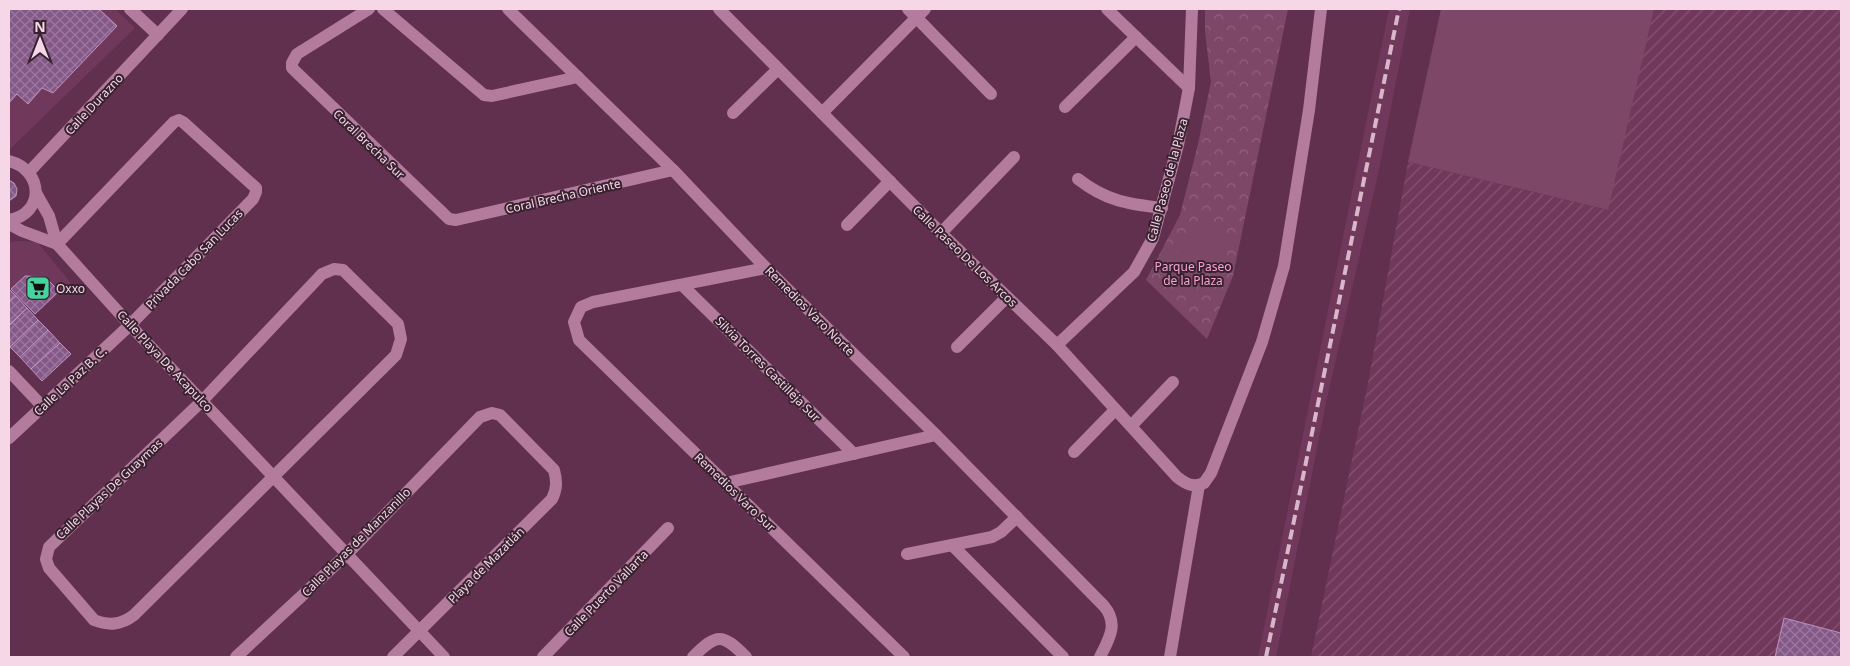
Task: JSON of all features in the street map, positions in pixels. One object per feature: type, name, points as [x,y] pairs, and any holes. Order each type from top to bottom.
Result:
[{"type":"street","points":[[130,9],[158,36]]},
{"type":"street","name":"Coral Brecha Sur","points":[[369,9],[297,54],[292,63],[295,72],[446,217],[452,220]]},
{"type":"street","points":[[383,9],[488,96],[578,77]]},
{"type":"street","name":"Remedios Varo Norte","points":[[508,9],[673,170],[766,268],[936,435],[1110,614],[1111,634],[1100,657]]},
{"type":"street","name":"Calle Paseo De Los Arcos","points":[[719,9],[940,233],[1057,345],[1185,484],[1199,485]]},
{"type":"street","points":[[1107,9],[1189,88]]},
{"type":"street","name":"Calle Paseo de la Plaza","points":[[1057,345],[1134,272],[1153,238],[1178,145],[1189,88],[1192,9]]},
{"type":"street","points":[[1170,657],[1199,485],[1204,483],[1211,474],[1262,342],[1284,266],[1309,110],[1321,9]]},
{"type":"street","name":"Calle Durazno","points":[[29,172],[158,36],[174,12]]},
{"type":"street","points":[[822,112],[917,12],[991,94]]},
{"type":"street","points":[[1065,107],[1136,37]]},
{"type":"street","points":[[733,113],[778,69]]},
{"type":"street","name":"Privada Cabo San Lucas","points":[[57,244],[174,122],[179,120],[254,185],[256,192],[253,198],[130,325]]},
{"type":"street","points":[[940,233],[1014,157]]},
{"type":"street","points":[[9,161],[19,164],[29,172],[34,182],[36,193],[49,216],[57,244]]},
{"type":"street","name":"Coral Brecha Oriente","points":[[452,220],[673,170]]},
{"type":"street","points":[[1078,179],[1106,196],[1126,204],[1162,208]]},
{"type":"street","points":[[847,225],[890,181]]},
{"type":"street","points":[[9,222],[26,212],[33,203],[36,193]]},
{"type":"street","points":[[9,222],[22,231],[57,244]]},
{"type":"street","name":"Calle Playa De Acapulco","points":[[57,244],[130,325],[444,657]]},
{"type":"street","points":[[682,284],[766,268]]},
{"type":"street","name":"Calle Playas De Guaymas","points":[[334,269],[343,270],[398,324],[402,339],[396,354],[274,478],[126,622],[104,624],[94,620],[49,568],[46,560],[49,547],[202,401],[322,274],[334,269]]},
{"type":"street","name":"Remedios Varo Sur","points":[[682,284],[593,302],[581,307],[574,322],[579,340],[904,657]]},
{"type":"street","name":"Silvia Torres Castilleja Sur","points":[[682,284],[854,454]]},
{"type":"street","points":[[957,347],[1007,297]]},
{"type":"street","name":"Calle La Paz B. C.","points":[[9,438],[130,325]]},
{"type":"street","points":[[9,371],[43,407]]},
{"type":"street","points":[[1131,426],[1173,382]]},
{"type":"street","points":[[1074,452],[1115,410]]},
{"type":"street","name":"Calle Playas de Manzanillo","points":[[236,657],[347,554],[486,414],[500,415],[554,470],[557,487],[552,499]]},
{"type":"street","points":[[726,483],[936,435]]},
{"type":"street","name":"Playa de Mazatlán","points":[[393,657],[552,499]]},
{"type":"street","points":[[907,554],[992,537],[1001,532],[1017,517]]},
{"type":"street","name":"Calle Puerto Vallarta","points":[[543,657],[668,528]]},
{"type":"street","points":[[952,545],[1063,657]]},
{"type":"street","points":[[693,657],[703,647],[715,640],[725,639],[730,641],[746,657]]},
{"type":"shaded area","points":[[9,9],[115,9],[135,28],[9,150]]},
{"type":"shaded area","points":[[1389,9],[1410,9],[1379,170],[1326,403],[1276,657],[1258,657]]},
{"type":"shaded area","points":[[1654,9],[1841,10],[1841,657],[1311,657],[1368,383],[1408,162],[1607,210]]},
{"type":"shaded area","points":[[9,242],[37,242],[71,283],[35,315],[9,287]]},
{"type":"green space","name":"Parque Paseo de la Plaza","points":[[1205,9],[1288,9],[1233,276],[1207,339],[1146,280],[1180,215],[1198,144],[1211,82],[1205,31]]},
{"type":"green space","points":[[1441,9],[1654,9],[1608,210],[1408,162]]},
{"type":"green space","points":[[1199,221],[1228,240],[1190,297],[1161,278]]},
{"type":"building","points":[[9,9],[99,9],[117,26],[53,93],[42,88],[28,104],[17,94],[9,103]]},
{"type":"building","points":[[9,180],[14,183],[17,189],[16,196],[9,201]]},
{"type":"building","points":[[25,276],[45,277],[59,291],[35,314],[11,289]]},
{"type":"building","points":[[9,289],[16,296],[9,302]]},
{"type":"building","points":[[16,296],[27,308],[10,324],[9,302]]},
{"type":"building","points":[[27,308],[38,320],[10,347],[9,326]]},
{"type":"building","points":[[38,320],[48,330],[20,357],[10,347]]},
{"type":"building","points":[[48,330],[60,343],[31,369],[20,357]]},
{"type":"building","points":[[60,343],[71,354],[42,381],[31,369]]},
{"type":"building","points":[[1784,618],[1841,633],[1841,657],[1775,657]]},
{"type":"railway","points":[[1266,657],[1399,9]]},
{"type":"place","name":"Oxxo","points":[[38,288]]}]
